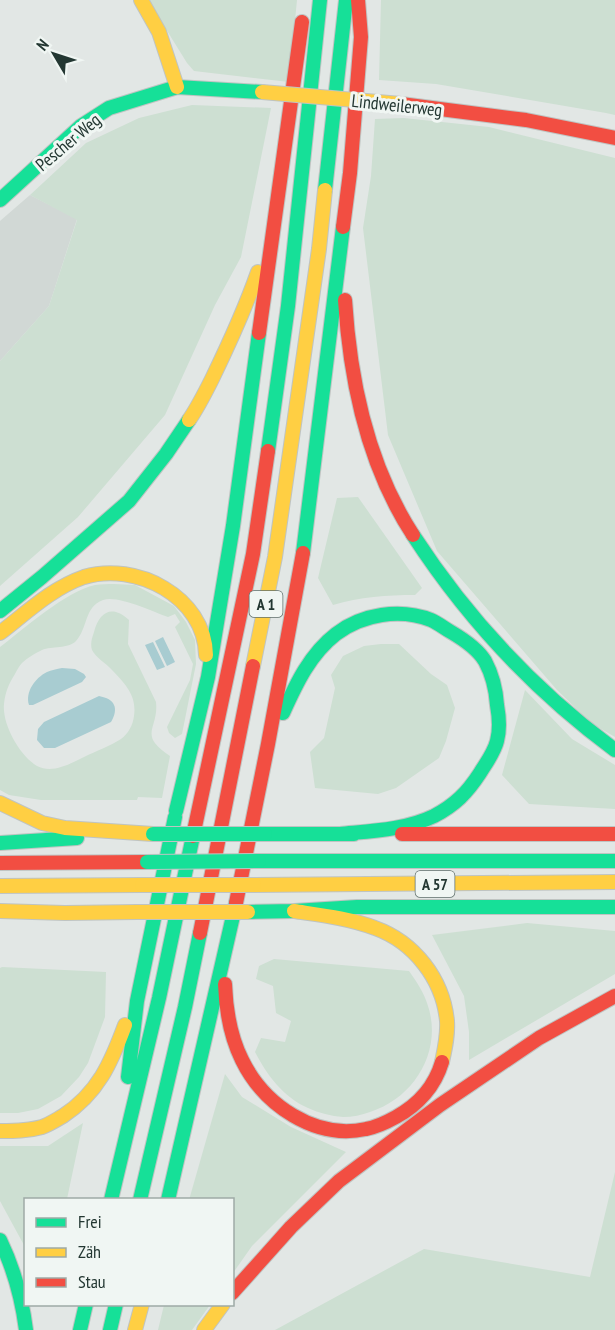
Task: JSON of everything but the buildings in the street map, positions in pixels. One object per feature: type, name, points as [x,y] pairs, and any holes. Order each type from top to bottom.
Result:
[{"type":"main road","points":[[141,0],[161,35],[177,87]]},
{"type":"main road","name":"A 1","points":[[111,1198],[159,998],[253,554],[288,306],[320,0]]},
{"type":"main road","name":"A 1","points":[[140,1198],[185,1007],[275,557],[319,249],[346,0]]},
{"type":"main road","points":[[168,1198],[229,935],[303,556],[345,225],[361,37],[358,0]]},
{"type":"main road","points":[[176,811],[206,689],[233,526],[304,12]]},
{"type":"main road","name":"Lindweilerweg","points":[[177,87],[401,104],[526,120],[615,138]]},
{"type":"main road","name":"Pescher Weg","points":[[0,200],[81,126],[109,108],[177,87]]},
{"type":"main road","points":[[0,611],[129,501],[166,454],[196,410],[224,357],[267,248],[281,175]]},
{"type":"main road","points":[[345,225],[345,288],[352,366],[363,417],[380,473],[394,505],[416,542],[465,607],[502,650],[545,694],[584,728],[615,750]]},
{"type":"main road","points":[[0,633],[65,585],[86,576],[110,573],[133,575],[173,594],[191,611],[203,632],[207,646],[205,670],[137,1001],[129,1060],[125,1119],[116,1178]]},
{"type":"main road","points":[[268,744],[293,689],[311,658],[335,634],[357,622],[380,614],[405,614],[431,620],[472,645],[487,664],[495,691],[499,717],[497,740],[490,759],[470,789],[430,818],[406,826],[340,834]]},
{"type":"main road","points":[[0,803],[42,823],[65,828],[153,834]]},
{"type":"main road","points":[[0,843],[153,834],[615,834]]},
{"type":"main road","name":"A 57","points":[[0,863],[615,861]]},
{"type":"main road","name":"A 57","points":[[0,886],[615,882]]},
{"type":"main road","points":[[0,911],[248,912],[357,907],[615,907]]},
{"type":"main road","points":[[229,935],[226,1012],[240,1055],[250,1074],[265,1094],[282,1109],[300,1120],[322,1128],[346,1132],[389,1122],[411,1108],[431,1088],[441,1066],[447,1044],[448,1021],[439,989],[421,960],[386,933],[355,921],[294,911]]},
{"type":"main road","points":[[0,920],[65,913]]},
{"type":"main road","points":[[0,1131],[21,1131],[46,1125],[75,1109],[96,1086],[115,1052],[152,931]]},
{"type":"main road","points":[[234,1291],[291,1227],[339,1181],[440,1105],[538,1038],[615,996]]},
{"type":"main road","points":[[0,1240],[8,1256],[24,1308],[26,1330]]},
{"type":"main road","points":[[80,1330],[86,1306]]},
{"type":"main road","points":[[110,1330],[116,1306]]},
{"type":"main road","points":[[135,1330],[142,1306]]},
{"type":"main road","points":[[204,1330],[222,1306]]},
{"type":"shaded area","points":[[30,195],[77,219],[49,306],[0,361],[0,221]]},
{"type":"green space","points":[[148,0],[297,0],[289,82],[194,71]]},
{"type":"green space","points":[[381,0],[615,0],[615,115],[436,84],[379,80]]},
{"type":"green space","points":[[192,105],[271,108],[241,257],[215,305],[165,415],[78,517],[0,586],[0,361],[49,306],[77,220],[30,195],[86,143],[139,118]]},
{"type":"green space","points":[[404,118],[489,127],[615,158],[615,737],[591,723],[557,690],[437,551],[388,435],[363,228],[371,176],[375,119]]},
{"type":"green space","points":[[358,497],[422,588],[415,595],[374,597],[333,605],[318,578],[337,498]]},
{"type":"green space","points":[[95,585],[135,585],[174,606],[186,622],[195,640],[196,664],[182,734],[175,738],[169,733],[167,727],[190,680],[193,664],[175,627],[180,622],[175,614],[168,617],[126,602],[109,599],[97,603],[92,608],[80,636],[73,644],[42,650],[21,664],[6,692],[4,712],[6,721],[18,747],[30,761],[37,766],[49,769],[67,765],[124,737],[133,719],[132,696],[110,667],[94,653],[91,646],[99,619],[107,612],[117,612],[129,620],[128,644],[156,702],[152,731],[154,742],[170,756],[162,798],[41,800],[9,795],[0,790],[0,647],[71,595]]},
{"type":"green space","points":[[399,644],[431,674],[447,685],[455,708],[439,758],[396,788],[378,794],[315,788],[310,752],[324,738],[335,688],[331,675],[343,656],[364,646]]},
{"type":"green space","points":[[525,690],[572,739],[615,765],[615,809],[529,804],[502,775]]},
{"type":"green space","points":[[527,923],[615,931],[615,974],[469,1060],[469,1032],[464,996],[432,935]]},
{"type":"green space","points":[[274,959],[409,971],[427,1003],[432,1037],[422,1069],[400,1096],[364,1114],[339,1117],[312,1110],[283,1092],[270,1077],[255,1052],[261,1038],[285,1042],[291,1021],[276,1013],[273,986],[256,979],[259,966]]},
{"type":"green space","points":[[0,968],[106,972],[105,1017],[88,1063],[79,1077],[61,1096],[38,1109],[18,1113],[0,1113]]},
{"type":"green space","points":[[225,1074],[242,1097],[291,1127],[346,1152],[252,1246],[234,1272],[234,1198],[190,1198]]},
{"type":"green space","points":[[83,1123],[67,1198],[24,1198],[24,1245],[0,1201],[0,1146],[48,1146]]},
{"type":"green space","points":[[615,1172],[615,1330],[275,1330],[424,1249],[590,1277]]},
{"type":"green space","points":[[164,1306],[209,1306],[192,1330],[158,1330]]},
{"type":"water","points":[[163,637],[175,662],[167,666],[155,641]]},
{"type":"water","points":[[153,642],[165,667],[157,670],[145,645]]},
{"type":"water","points":[[62,668],[75,669],[86,677],[82,682],[29,705],[28,695],[35,682],[47,672]]},
{"type":"water","points":[[99,696],[109,699],[114,705],[115,712],[111,722],[55,748],[44,748],[37,740],[38,729],[44,722]]},
{"type":"traffic: fast","points":[[268,451],[288,306],[320,0]]},
{"type":"traffic: fast","points":[[325,190],[346,0]]},
{"type":"traffic: fast","points":[[0,200],[81,126],[109,108],[177,87],[262,92]]},
{"type":"traffic: fast","points":[[303,553],[343,227]]},
{"type":"traffic: fast","points":[[176,811],[208,677],[233,526],[259,333]]},
{"type":"traffic: fast","points":[[0,611],[129,501],[189,420]]},
{"type":"traffic: fast","points":[[413,535],[456,595],[504,652],[557,703],[615,750]]},
{"type":"traffic: fast","points":[[283,713],[311,660],[327,642],[346,627],[382,615],[407,614],[431,620],[470,644],[482,656],[487,666],[496,694],[499,718],[498,737],[490,758],[465,792],[454,803],[423,821],[388,829],[340,834]]},
{"type":"traffic: fast","points":[[128,1077],[137,1001],[175,817]]},
{"type":"traffic: fast","points":[[153,834],[265,834]]},
{"type":"traffic: fast","points":[[265,834],[354,834]]},
{"type":"traffic: fast","points":[[111,1198],[159,998],[193,836]]},
{"type":"traffic: fast","points":[[0,843],[77,838]]},
{"type":"traffic: fast","points":[[259,861],[615,861]]},
{"type":"traffic: fast","points":[[147,862],[259,861]]},
{"type":"traffic: fast","points":[[168,1198],[236,903]]},
{"type":"traffic: fast","points":[[248,912],[357,907],[615,907]]},
{"type":"traffic: fast","points":[[140,1198],[200,933]]},
{"type":"traffic: fast","points":[[0,1240],[17,1284],[26,1330]]},
{"type":"traffic: fast","points":[[80,1330],[86,1306]]},
{"type":"traffic: fast","points":[[110,1330],[116,1306]]},
{"type":"traffic: slow","points":[[141,0],[159,32],[177,87]]},
{"type":"traffic: slow","points":[[262,92],[401,104]]},
{"type":"traffic: slow","points":[[253,666],[275,557],[319,249],[325,190]]},
{"type":"traffic: slow","points":[[189,420],[225,353],[258,272]]},
{"type":"traffic: slow","points":[[0,633],[40,602],[72,582],[104,573],[125,574],[145,579],[164,588],[181,601],[194,616],[203,634],[206,655]]},
{"type":"traffic: slow","points":[[0,803],[42,823],[65,828],[153,834]]},
{"type":"traffic: slow","points":[[254,885],[615,882]]},
{"type":"traffic: slow","points":[[0,886],[142,885]]},
{"type":"traffic: slow","points":[[142,885],[254,885]]},
{"type":"traffic: slow","points":[[0,911],[137,912]]},
{"type":"traffic: slow","points":[[294,911],[335,917],[375,928],[389,934],[414,953],[433,977],[444,1006],[447,1031],[442,1062]]},
{"type":"traffic: slow","points":[[137,912],[248,912]]},
{"type":"traffic: slow","points":[[0,1131],[42,1127],[75,1107],[102,1076],[125,1025]]},
{"type":"traffic: slow","points":[[135,1330],[141,1306]]},
{"type":"traffic: slow","points":[[204,1330],[222,1306]]},
{"type":"traffic: jam","points":[[343,227],[350,173],[361,37],[358,0]]},
{"type":"traffic: jam","points":[[259,333],[302,22]]},
{"type":"traffic: jam","points":[[401,104],[526,120],[615,138]]},
{"type":"traffic: jam","points":[[345,300],[351,361],[364,422],[384,481],[413,535]]},
{"type":"traffic: jam","points":[[193,836],[253,554],[268,451]]},
{"type":"traffic: jam","points":[[236,903],[303,553]]},
{"type":"traffic: jam","points":[[200,933],[253,666]]},
{"type":"traffic: jam","points":[[402,834],[615,834]]},
{"type":"traffic: jam","points":[[0,863],[147,862]]},
{"type":"traffic: jam","points":[[225,984],[232,1033],[242,1060],[263,1091],[277,1105],[310,1124],[347,1131],[370,1128],[385,1122],[404,1112],[425,1094],[442,1062]]},
{"type":"traffic: jam","points":[[234,1291],[291,1227],[339,1181],[440,1105],[539,1038],[615,996]]}]
